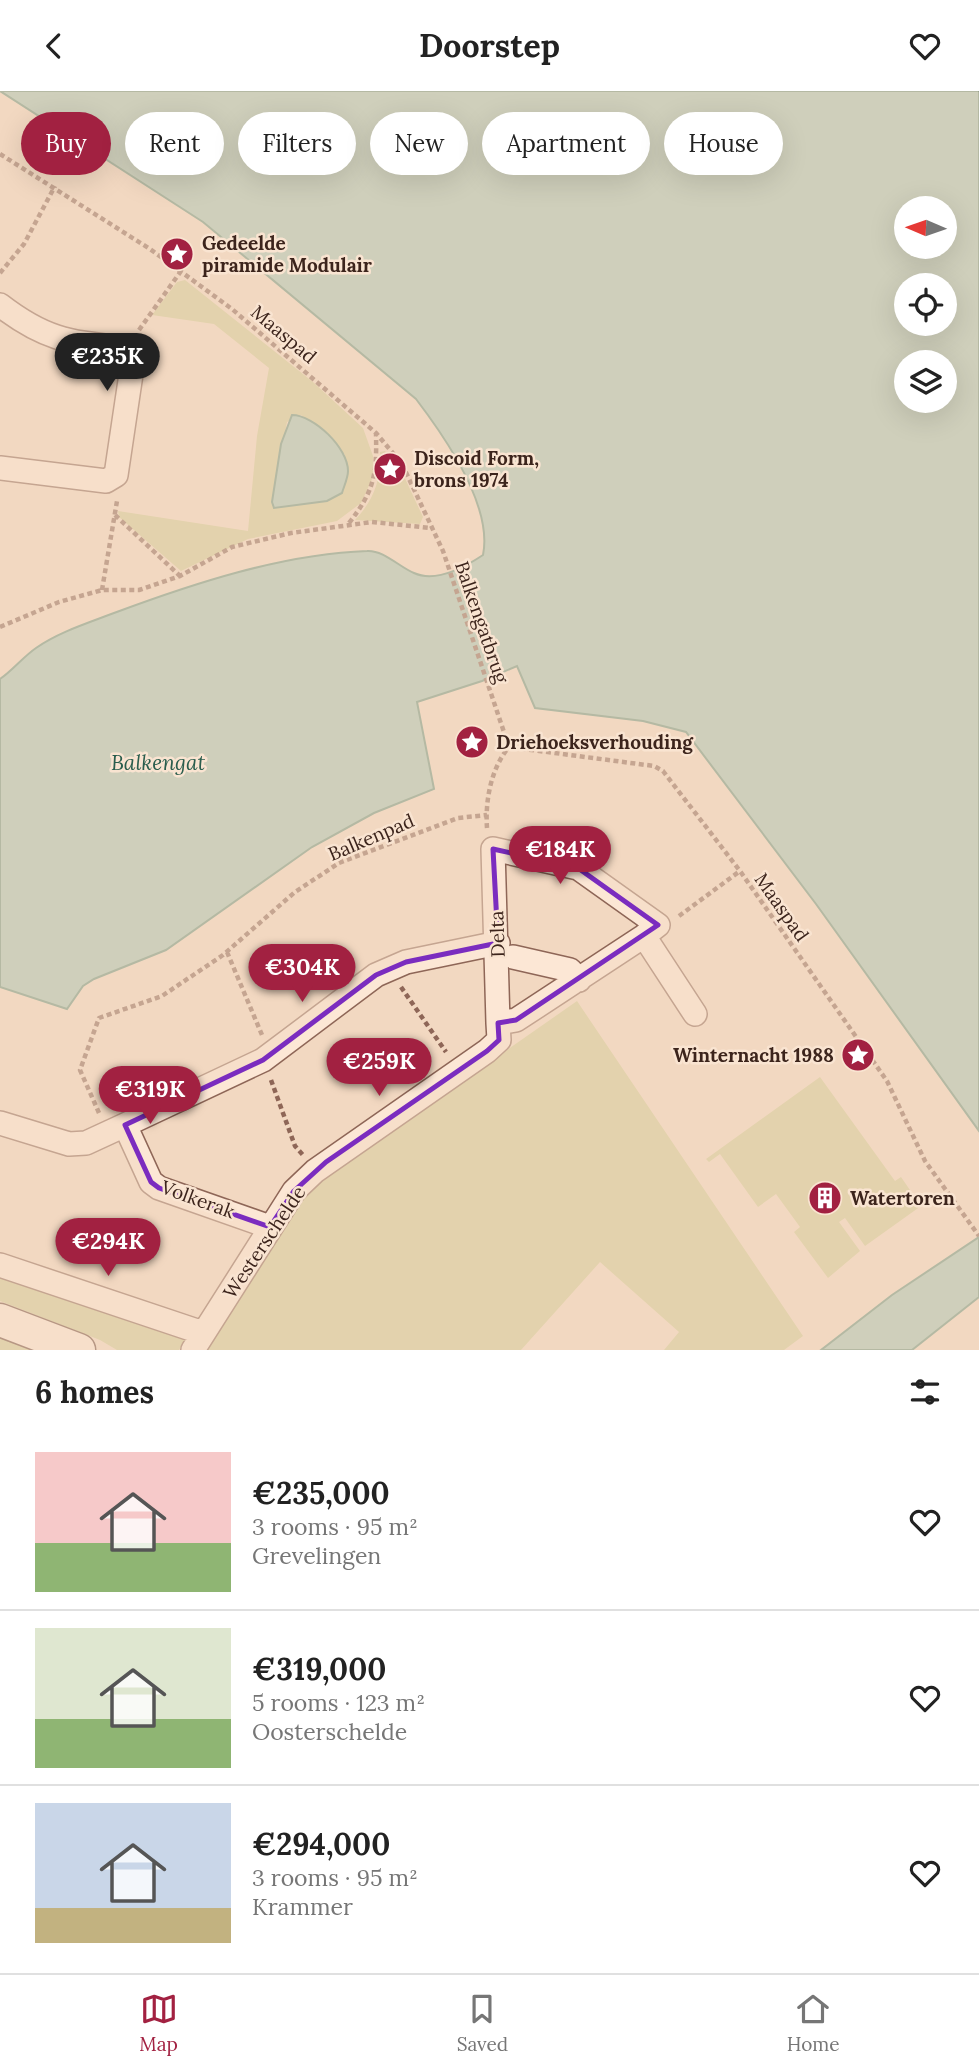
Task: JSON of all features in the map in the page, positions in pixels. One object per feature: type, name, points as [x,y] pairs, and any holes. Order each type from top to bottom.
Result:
[{"type":"main road","points":[[0,1320],[79,1350]]},
{"type":"street","points":[[0,305],[29,327],[51,337],[130,349],[134,354],[116,475],[106,481],[0,468]]},
{"type":"street","points":[[493,849],[578,868],[651,931],[695,1014]]},
{"type":"street","name":"Delta","points":[[493,849],[506,950],[498,1023]]},
{"type":"street","points":[[498,1023],[516,1020],[651,931]]},
{"type":"street","points":[[0,1123],[69,1144],[86,1143],[267,1058],[376,975],[406,962],[506,950],[570,969],[579,980]]},
{"type":"street","name":"Westerschelde","points":[[198,1341],[294,1191],[315,1171],[499,1040],[498,1023]]},
{"type":"street","name":"Volkerak","points":[[117,1129],[151,1182],[159,1188],[270,1227]]},
{"type":"street","points":[[0,1265],[198,1341]]},
{"type":"path","name":"Maaspad","points":[[0,154],[55,186],[181,271],[232,309],[376,433],[402,464],[443,551]]},
{"type":"path","points":[[0,273],[24,244],[55,186]]},
{"type":"path","points":[[130,349],[144,320],[181,271]]},
{"type":"path","points":[[348,523],[366,500],[375,479],[376,433]]},
{"type":"path","points":[[102,590],[118,491],[116,475]]},
{"type":"path","points":[[115,515],[180,576]]},
{"type":"path","points":[[0,627],[60,602],[102,590],[139,590],[180,576],[232,547],[291,533],[348,523],[372,522],[432,528]]},
{"type":"path","name":"Balkengatbrug","points":[[443,551],[509,747]]},
{"type":"path","name":"Maaspad","points":[[509,747],[654,767],[663,771],[740,871],[887,1081],[925,1161],[979,1236]]},
{"type":"path","points":[[493,849],[487,815],[496,767],[509,747]]},
{"type":"path","name":"Balkenpad","points":[[117,1129],[80,1070],[96,1021],[106,1013],[158,998],[227,952],[295,892],[339,863],[458,818],[487,815]]},
{"type":"path","points":[[651,931],[670,923],[740,871]]},
{"type":"path","points":[[227,952],[267,1058],[295,1146],[315,1171]]},
{"type":"path","points":[[389,969],[458,1070]]},
{"type":"highlighted area","points":[[493,849],[578,868],[658,925],[516,1020],[498,1023],[499,1040],[487,1051],[326,1162],[294,1191],[270,1227],[159,1188],[151,1182],[125,1125],[263,1060],[376,975],[406,962],[498,943]]},
{"type":"shaded area","points":[[185,280],[313,382],[363,428],[373,456],[373,477],[361,503],[337,521],[248,539],[181,571],[119,517],[118,511],[248,531],[257,436],[269,368],[214,324],[152,315],[177,282]],"holes":[[[301,415],[326,434],[345,455],[327,501],[274,507],[272,502],[287,422]]]},
{"type":"shaded area","points":[[385,451],[402,472],[423,517],[420,524],[355,520],[372,497],[378,481],[380,452]]},
{"type":"shaded area","points":[[577,1001],[803,1336],[784,1350],[664,1350],[679,1332],[600,1262],[521,1350],[205,1350],[307,1190]]},
{"type":"shaded area","points":[[820,1077],[895,1181],[901,1177],[921,1206],[865,1246],[845,1218],[839,1222],[860,1251],[828,1278],[794,1232],[800,1227],[776,1194],[758,1207],[720,1154],[709,1162],[706,1159]]},
{"type":"shaded area","points":[[0,1276],[186,1339],[179,1350],[117,1350],[100,1340],[0,1301]]},
{"type":"shaded area","points":[[0,1337],[35,1350],[0,1350]]},
{"type":"water","name":"Balkengat","points":[[0,91],[979,91],[979,1131],[816,904],[686,732],[643,721],[535,708],[517,666],[482,681],[417,702],[434,789],[374,813],[312,847],[166,950],[83,986],[67,1009],[0,987],[0,679],[45,642],[84,624],[238,572],[335,553],[373,551],[414,573],[432,576],[459,569],[483,555],[481,515],[474,494],[453,452],[416,399],[203,222],[130,175],[224,175],[224,112],[125,112],[125,172],[111,163],[111,112],[33,112]]},
{"type":"water","points":[[292,415],[301,416],[328,434],[342,453],[348,471],[342,493],[327,501],[274,508],[272,502],[281,444]]},
{"type":"water","points":[[979,1237],[979,1297],[912,1350],[821,1350],[892,1295]]},
{"type":"place","name":"Gedeelde piramide Modulair","points":[[177,254]]},
{"type":"place","name":"Discoid Form, brons 1974","points":[[390,469]]},
{"type":"place","name":"Driehoeksverhouding","points":[[472,742]]},
{"type":"place","name":"Winternacht 1988","points":[[858,1055]]},
{"type":"place","name":"Watertoren","points":[[825,1198]]}]
